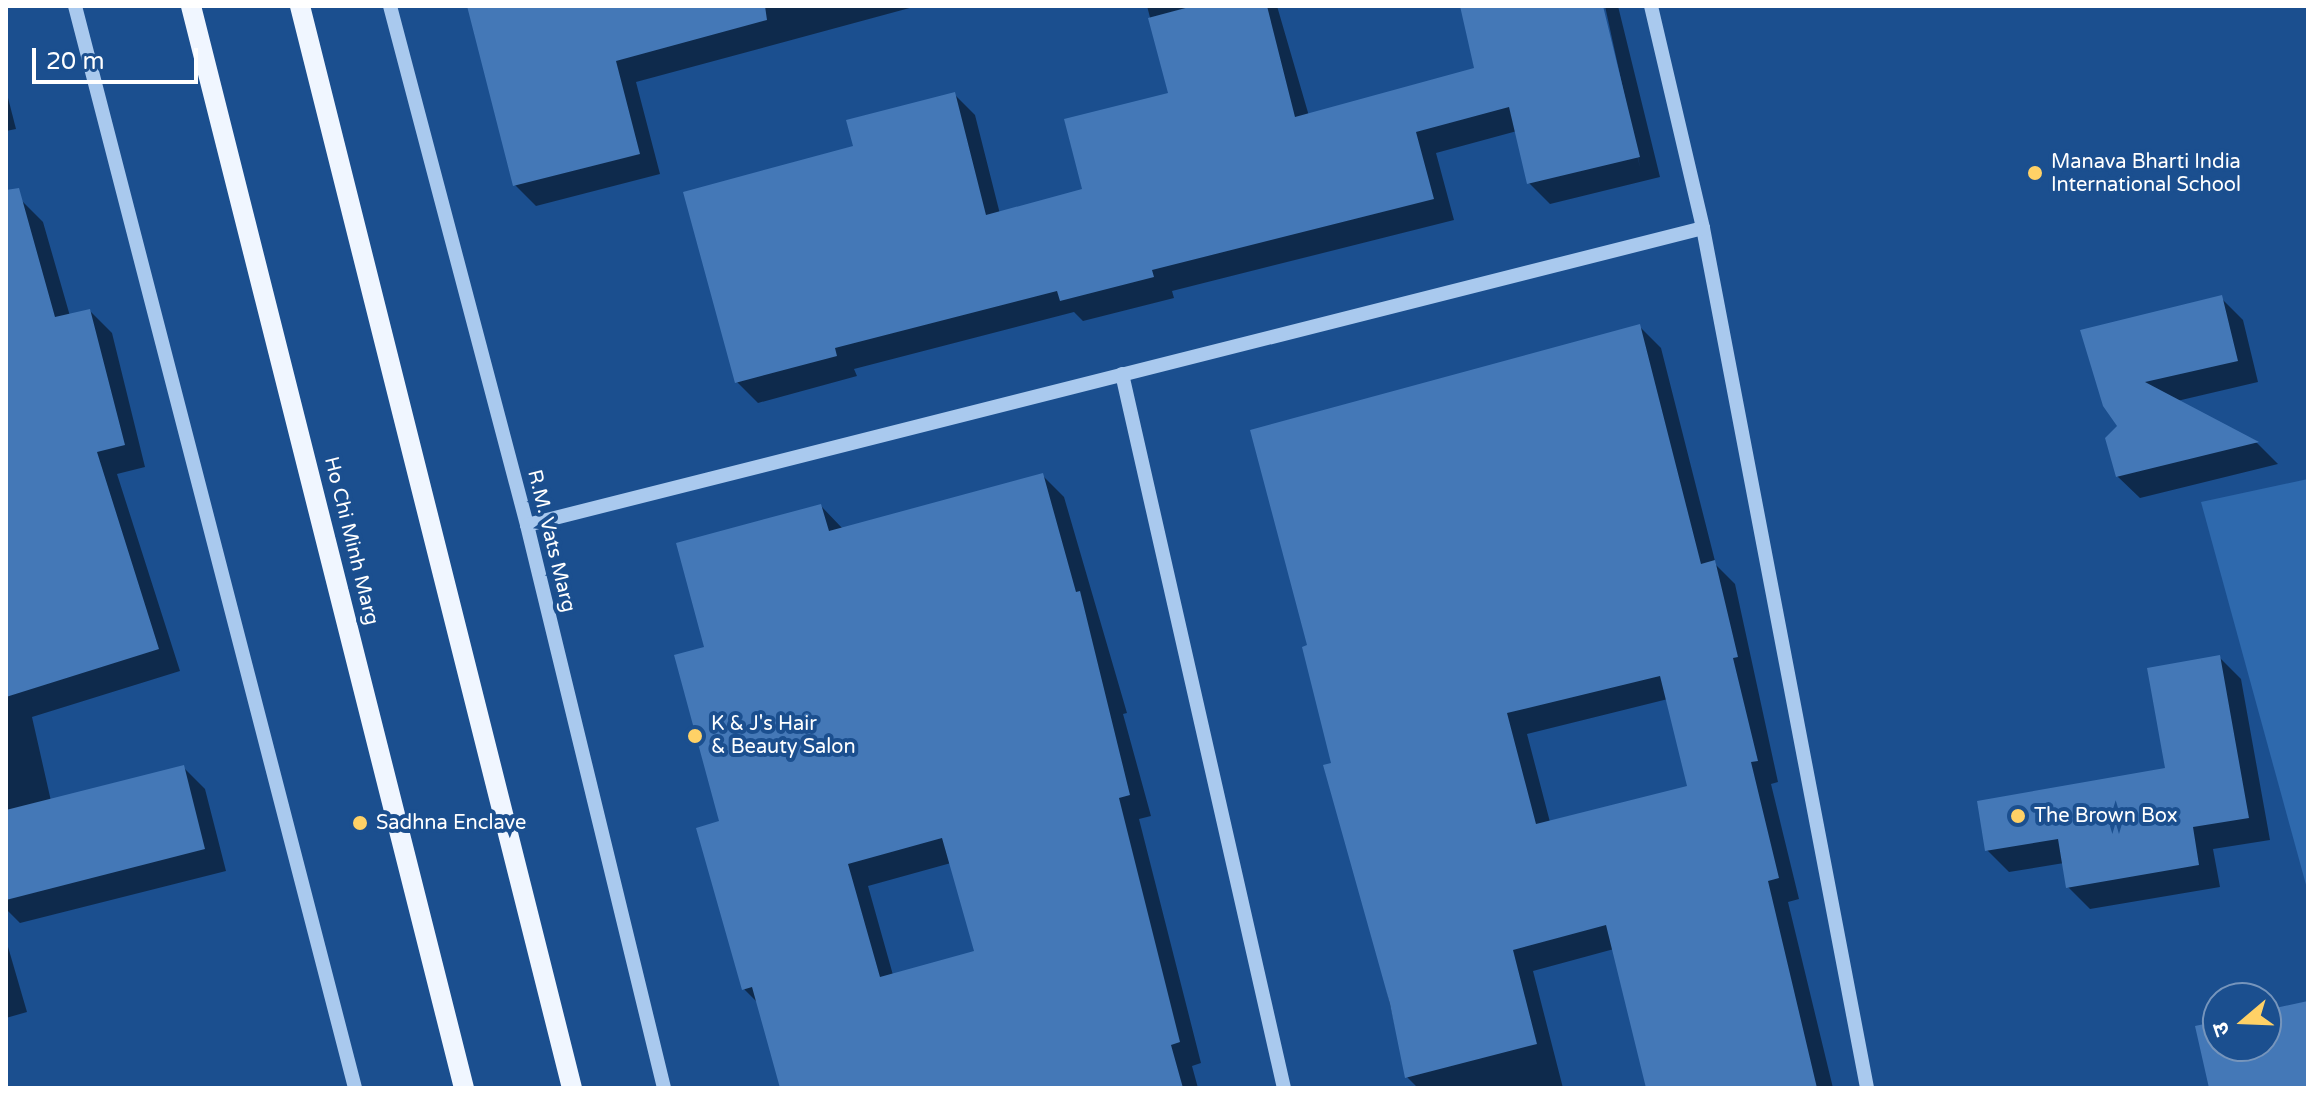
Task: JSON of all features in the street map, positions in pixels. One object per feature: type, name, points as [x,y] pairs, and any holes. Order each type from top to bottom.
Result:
[{"type":"main road","name":"Ho Chi Minh Marg","points":[[191,6],[464,1088]]},
{"type":"main road","points":[[300,6],[572,1088]]},
{"type":"street","points":[[75,6],[355,1088]]},
{"type":"street","name":"R.M. Vats Marg","points":[[390,6],[527,525],[664,1088]]},
{"type":"street","points":[[1651,6],[1703,228],[1867,1088]]},
{"type":"street","points":[[527,525],[1703,228]]},
{"type":"street","points":[[1122,374],[1284,1088]]},
{"type":"shaded area","points":[[2308,479],[2308,892],[2201,502]]},
{"type":"building","points":[[467,6],[765,6],[767,20],[616,61],[640,154],[513,186]]},
{"type":"building","points":[[1193,6],[1267,6],[1295,117],[1474,68],[1460,6],[1603,6],[1640,157],[1527,184],[1509,107],[1416,132],[1434,199],[1152,270],[1154,277],[1060,301],[1057,291],[835,348],[837,356],[735,383],[683,192],[853,146],[846,120],[955,92],[986,215],[1082,189],[1064,119],[1168,93],[1148,18]]},
{"type":"building","points":[[19,188],[55,317],[90,309],[125,445],[97,452],[159,649],[6,697],[6,190]]},
{"type":"building","points":[[2222,295],[2238,361],[2145,382],[2259,442],[2116,477],[2105,438],[2117,426],[2103,406],[2080,330]]},
{"type":"building","points":[[1640,324],[1701,564],[1715,560],[1738,657],[1733,658],[1758,761],[1751,762],[1779,878],[1768,881],[1817,1088],[1646,1088],[1606,925],[1513,950],[1537,1044],[1405,1078],[1390,1004],[1323,765],[1331,763],[1302,647],[1307,645],[1250,430]],"holes":[[[1660,676],[1687,786],[1536,824],[1507,713]]]},
{"type":"building","points":[[1043,473],[1076,592],[1080,591],[1130,795],[1119,798],[1180,1042],[1171,1045],[1183,1088],[780,1088],[752,987],[742,990],[696,828],[719,821],[674,655],[704,647],[676,543],[821,504],[829,531]],"holes":[[[942,838],[974,951],[880,977],[848,864]]]},
{"type":"building","points":[[2220,655],[2249,818],[2193,827],[2199,865],[2066,888],[2058,839],[1985,851],[1977,801],[2165,768],[2147,668]]},
{"type":"building","points":[[184,765],[205,849],[6,900],[6,810]]},
{"type":"building","points":[[2308,1001],[2308,1088],[2209,1088],[2203,1062],[2282,1062],[2282,1007]]},
{"type":"building","points":[[2202,1024],[2202,1057],[2195,1026]]},
{"type":"place","name":"Manava Bharti India International School","points":[[2035,173]]},
{"type":"place","name":"K & J's Hair & Beauty Salon","points":[[695,736]]},
{"type":"place","name":"The Brown Box","points":[[2018,816]]},
{"type":"place","name":"Sadhna Enclave","points":[[360,823]]}]
